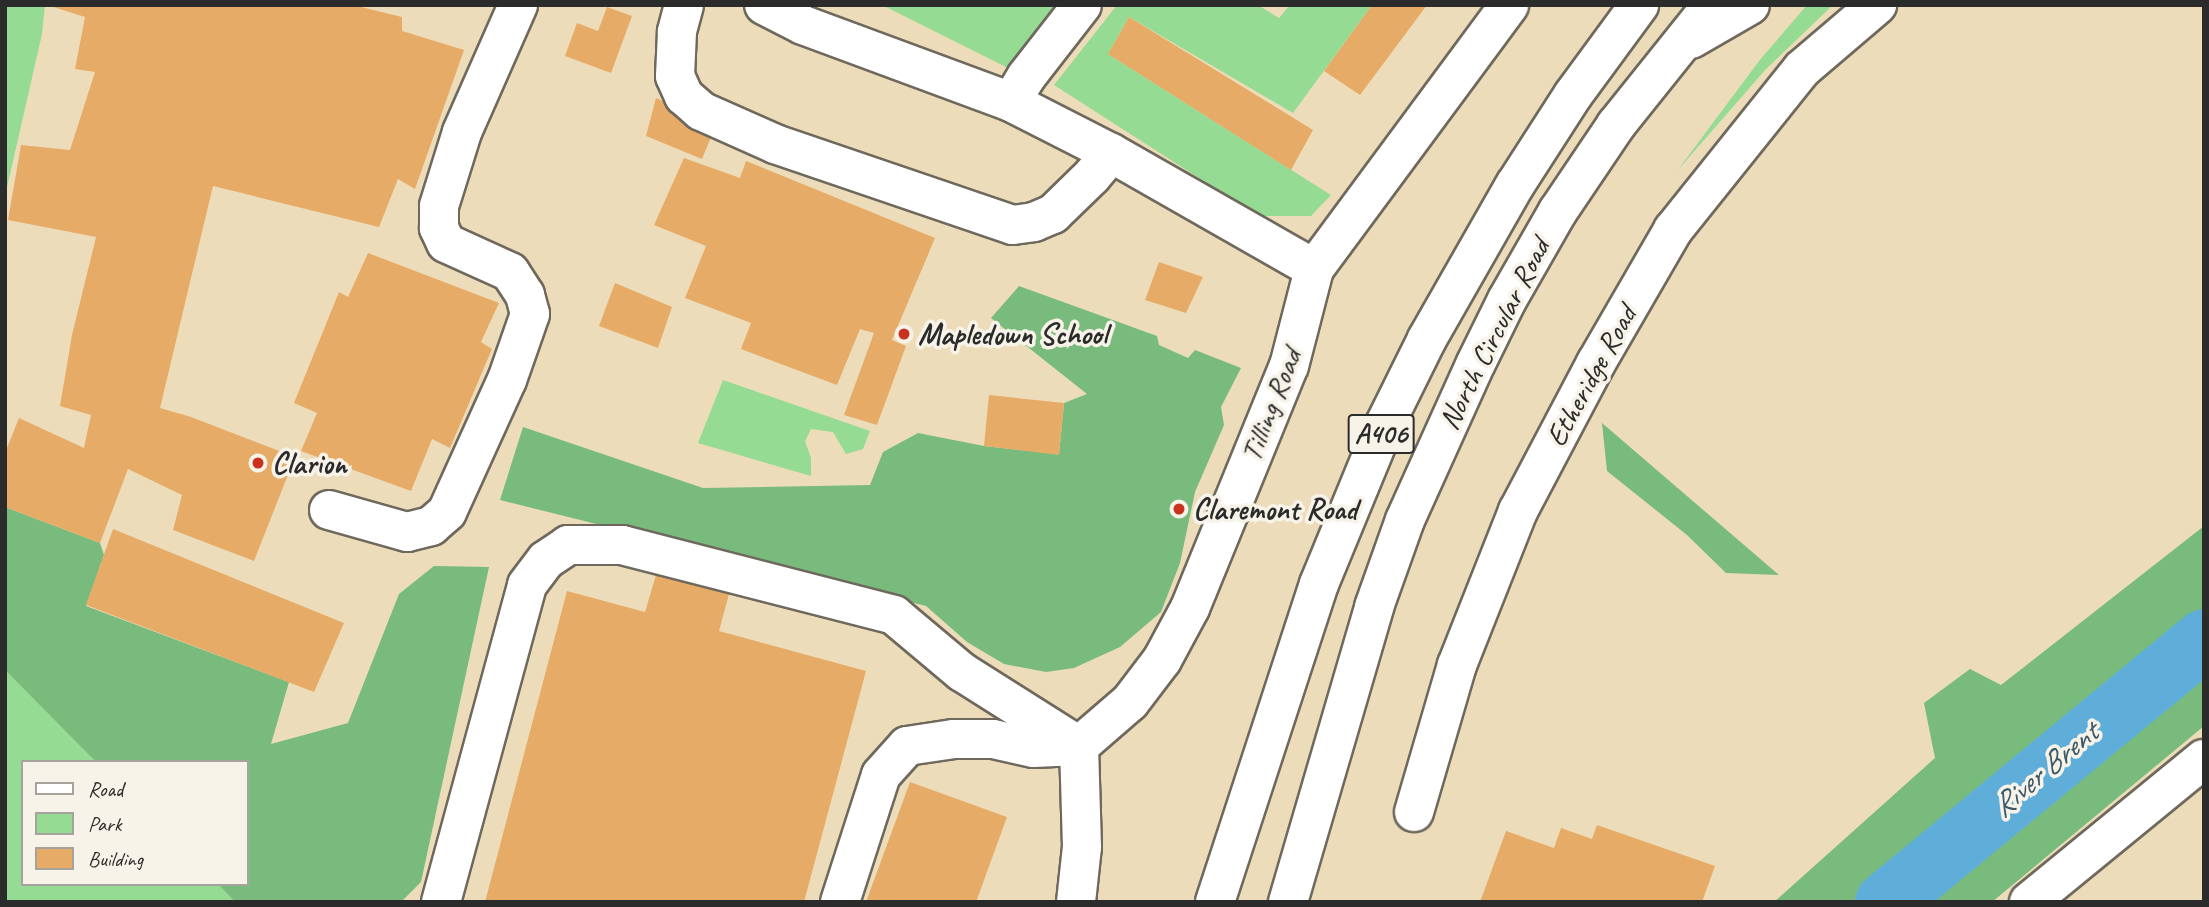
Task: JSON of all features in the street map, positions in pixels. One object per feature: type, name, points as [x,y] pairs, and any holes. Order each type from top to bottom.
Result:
[{"type":"main road","points":[[328,510],[407,532],[431,526],[447,512],[507,380],[530,314],[525,295],[510,271],[446,243],[439,228],[439,206],[462,132],[518,5]]},
{"type":"main road","points":[[684,5],[677,33],[675,76],[684,96],[701,111],[775,144],[1013,225],[1034,222],[1053,214],[1111,153]]},
{"type":"main road","points":[[764,5],[803,25],[1011,102],[1111,153],[1314,269]]},
{"type":"main road","points":[[1011,102],[1026,77],[1082,5]]},
{"type":"main road","name":"Tilling Road","points":[[1079,746],[1129,702],[1162,660],[1189,607],[1289,366],[1314,269],[1508,5]]},
{"type":"main road","name":"North Circular Road","points":[[1289,902],[1374,607],[1405,520],[1436,449],[1507,300],[1558,211],[1616,125],[1712,5]]},
{"type":"main road","name":"A406","points":[[1677,47],[1750,5]]},
{"type":"main road","name":"Etheridge Road","points":[[1414,812],[1457,665],[1518,511],[1596,363],[1673,230],[1802,69],[1877,5]]},
{"type":"main road","name":"North Circular Road","points":[[1215,902],[1319,584],[1385,424],[1427,339],[1515,185],[1573,96],[1637,7]]},
{"type":"main road","points":[[441,902],[527,585],[546,560],[568,545],[622,545],[894,615],[962,672],[1079,746]]},
{"type":"main road","points":[[840,902],[881,775],[907,746],[954,739],[993,739],[1033,748],[1079,746]]},
{"type":"main road","points":[[1076,902],[1082,847],[1079,746]]},
{"type":"main road","points":[[2029,902],[2204,759]]},
{"type":"green space","points":[[5,5],[45,5],[42,34],[5,196]]},
{"type":"green space","points":[[882,5],[1055,5],[1008,68]]},
{"type":"green space","points":[[1117,5],[1258,5],[1279,18],[1290,5],[1372,5],[1293,113],[1129,17],[1108,54],[1331,195],[1311,216],[1258,216],[1054,85]]},
{"type":"green space","points":[[1807,5],[1833,5],[1766,69],[1677,171],[1759,61]]},
{"type":"green space","points":[[1019,286],[1157,336],[1159,345],[1188,358],[1195,350],[1241,368],[1221,407],[1224,425],[1195,492],[1180,563],[1161,612],[1120,647],[1074,668],[1046,672],[1004,664],[967,642],[926,606],[500,500],[523,427],[703,488],[870,485],[883,452],[918,433],[984,446],[1059,454],[1064,403],[1087,394],[991,318]]},
{"type":"green space","points":[[723,380],[870,431],[863,449],[846,454],[833,432],[811,429],[805,441],[811,458],[811,476],[698,443]]},
{"type":"green space","points":[[1602,423],[1779,575],[1726,573],[1687,535],[1607,471]]},
{"type":"green space","points":[[5,507],[100,543],[104,555],[86,606],[289,682],[271,744],[348,723],[399,594],[434,566],[489,567],[421,882],[401,902],[235,902],[220,886],[248,886],[248,760],[94,760],[5,670]]},
{"type":"green space","points":[[2204,526],[2204,617],[1859,902],[1774,902],[1935,758],[1924,703],[1970,669],[2001,685]]},
{"type":"green space","points":[[2204,659],[2204,726],[1992,902],[1912,902]]},
{"type":"green space","points":[[5,670],[94,760],[21,760],[21,886],[220,886],[235,902],[5,902]]},
{"type":"building","points":[[47,5],[353,5],[402,17],[402,31],[464,50],[415,189],[398,179],[379,227],[213,186],[160,408],[191,417],[295,457],[254,561],[173,530],[182,495],[128,469],[100,543],[5,507],[5,453],[19,418],[84,448],[91,415],[60,406],[72,335],[96,237],[8,220],[21,145],[70,150],[95,72],[75,69],[85,17]]},
{"type":"building","points":[[1372,5],[1427,5],[1360,95],[1324,71]]},
{"type":"building","points":[[607,7],[632,16],[611,73],[565,56],[577,23],[598,31]]},
{"type":"building","points":[[1129,17],[1313,130],[1291,170],[1108,54]]},
{"type":"building","points":[[656,98],[716,125],[702,159],[646,136]]},
{"type":"building","points":[[684,158],[740,178],[746,161],[935,238],[892,340],[906,346],[877,425],[844,415],[874,333],[860,329],[837,385],[741,349],[751,323],[685,298],[706,246],[654,225]]},
{"type":"building","points":[[368,253],[499,303],[481,342],[492,349],[450,448],[432,439],[411,491],[301,451],[317,413],[294,403],[339,292],[348,297]]},
{"type":"building","points":[[1159,262],[1203,277],[1186,313],[1145,300]]},
{"type":"building","points":[[615,283],[672,307],[658,348],[599,326]]},
{"type":"building","points":[[989,395],[1064,403],[1059,455],[984,446]]},
{"type":"building","points":[[113,529],[344,623],[314,692],[86,605]]},
{"type":"building","points":[[656,575],[729,594],[719,631],[866,671],[804,902],[485,902],[567,591],[645,612]]},
{"type":"building","points":[[910,782],[1007,817],[976,902],[866,902]]},
{"type":"building","points":[[1597,825],[1715,866],[1702,902],[1480,902],[1506,831],[1554,848],[1561,828],[1592,839]]},
{"type":"waterway","name":"River Brent","points":[[1885,902],[2204,639]]},
{"type":"place","name":"Mapledown School","points":[[904,334]]},
{"type":"place","name":"Clarion","points":[[258,463]]},
{"type":"place","name":"Claremont Road","points":[[1179,509]]}]
